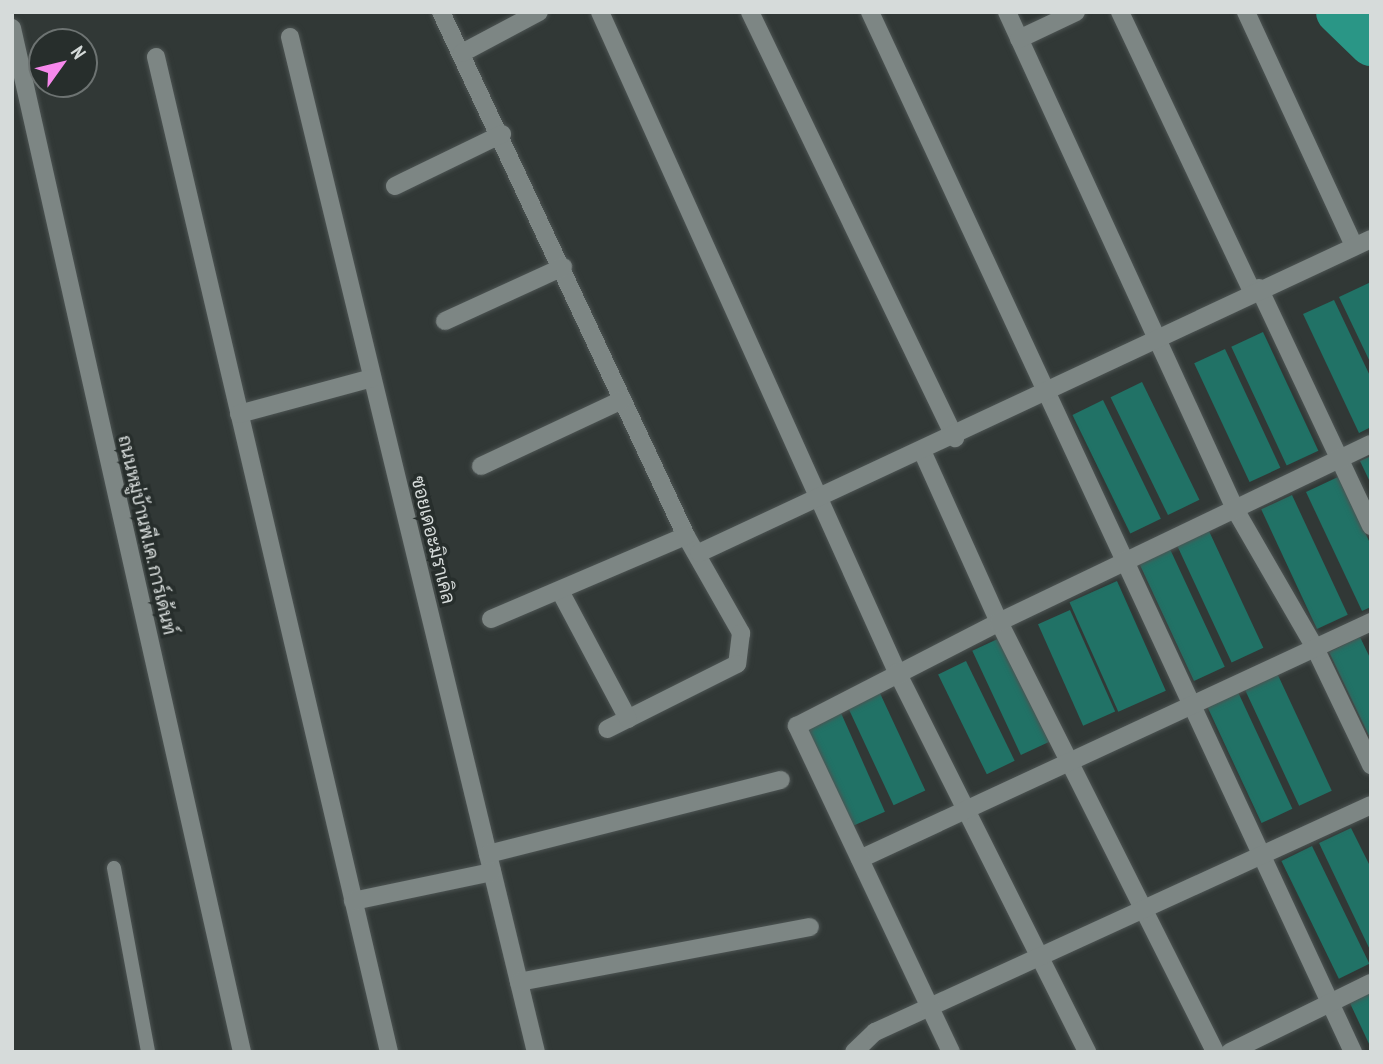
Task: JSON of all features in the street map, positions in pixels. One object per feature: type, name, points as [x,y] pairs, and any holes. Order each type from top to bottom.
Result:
[{"type":"street","points":[[441,12],[502,134],[686,536],[733,611],[742,655],[737,664],[607,729]]},
{"type":"street","points":[[462,53],[539,12]]},
{"type":"street","points":[[600,12],[897,672],[1087,1052]]},
{"type":"street","points":[[750,12],[955,438]]},
{"type":"street","points":[[870,12],[1188,707],[1353,1052]]},
{"type":"street","points":[[1007,12],[1155,342],[1236,511],[1315,648],[1371,765]]},
{"type":"street","points":[[1019,39],[1076,12]]},
{"type":"street","points":[[1121,12],[1371,526]]},
{"type":"street","points":[[699,553],[923,453],[1155,342],[1255,290],[1366,242],[1246,12]]},
{"type":"street","name":"ถนนหมู่บ้านพี.เค. การ์เด้นท์","points":[[13,32],[242,1052]]},
{"type":"street","name":"ซอยเดอะมิราเคิล","points":[[289,37],[536,1052]]},
{"type":"street","points":[[156,57],[389,1052]]},
{"type":"street","points":[[395,186],[502,134]]},
{"type":"street","points":[[445,321],[563,267]]},
{"type":"street","points":[[239,414],[372,379]]},
{"type":"street","points":[[481,466],[622,400]]},
{"type":"street","points":[[951,1052],[797,726],[897,672],[999,622],[1124,567],[1371,444]]},
{"type":"street","points":[[923,453],[999,622],[1215,1052]]},
{"type":"street","points":[[491,619],[686,536]]},
{"type":"street","points":[[560,591],[628,719]]},
{"type":"street","points":[[860,859],[968,812],[1371,622]]},
{"type":"street","points":[[488,854],[780,780]]},
{"type":"street","points":[[854,1052],[875,1032],[931,1010],[1144,908],[1371,806]]},
{"type":"street","points":[[353,901],[492,872]]},
{"type":"street","points":[[519,982],[810,927]]},
{"type":"street","points":[[1230,1052],[1371,983]]},
{"type":"lane","points":[[114,868],[148,1052]]},
{"type":"building","points":[[1371,282],[1371,364],[1339,297]]},
{"type":"building","points":[[1334,300],[1371,378],[1371,427],[1359,433],[1303,314]]},
{"type":"building","points":[[1263,332],[1318,451],[1287,466],[1231,347]]},
{"type":"building","points":[[1225,349],[1280,468],[1250,482],[1194,363]]},
{"type":"building","points":[[1142,382],[1199,500],[1168,515],[1111,397]]},
{"type":"building","points":[[1103,400],[1161,519],[1130,534],[1072,415]]},
{"type":"building","points":[[1371,456],[1371,484],[1360,461]]},
{"type":"building","points":[[1338,477],[1371,545],[1371,607],[1362,611],[1306,492]]},
{"type":"building","points":[[1292,495],[1348,615],[1317,629],[1261,509]]},
{"type":"building","points":[[1208,529],[1263,648],[1232,663],[1176,544]]},
{"type":"building","points":[[1169,547],[1225,667],[1194,681],[1138,561]]},
{"type":"building","points":[[1117,581],[1166,691],[1118,712],[1069,602]]},
{"type":"building","points":[[1070,610],[1115,711],[1083,726],[1038,624]]},
{"type":"building","points":[[1004,636],[1053,740],[1021,755],[972,651]]},
{"type":"building","points":[[1360,637],[1371,660],[1371,740],[1329,652]]},
{"type":"building","points":[[966,661],[1015,761],[987,774],[938,675]]},
{"type":"building","points":[[1276,671],[1332,791],[1299,806],[1243,686]]},
{"type":"building","points":[[878,689],[925,791],[894,805],[846,704]]},
{"type":"building","points":[[1237,690],[1292,809],[1262,823],[1206,704]]},
{"type":"building","points":[[841,713],[885,812],[849,828],[805,729]]},
{"type":"building","points":[[1351,828],[1371,868],[1371,952],[1319,843]]},
{"type":"building","points":[[1312,846],[1369,964],[1339,979],[1281,861]]},
{"type":"building","points":[[1371,991],[1371,1048],[1349,1001]]},
{"type":"waterway","points":[[1338,12],[1371,44]]}]
